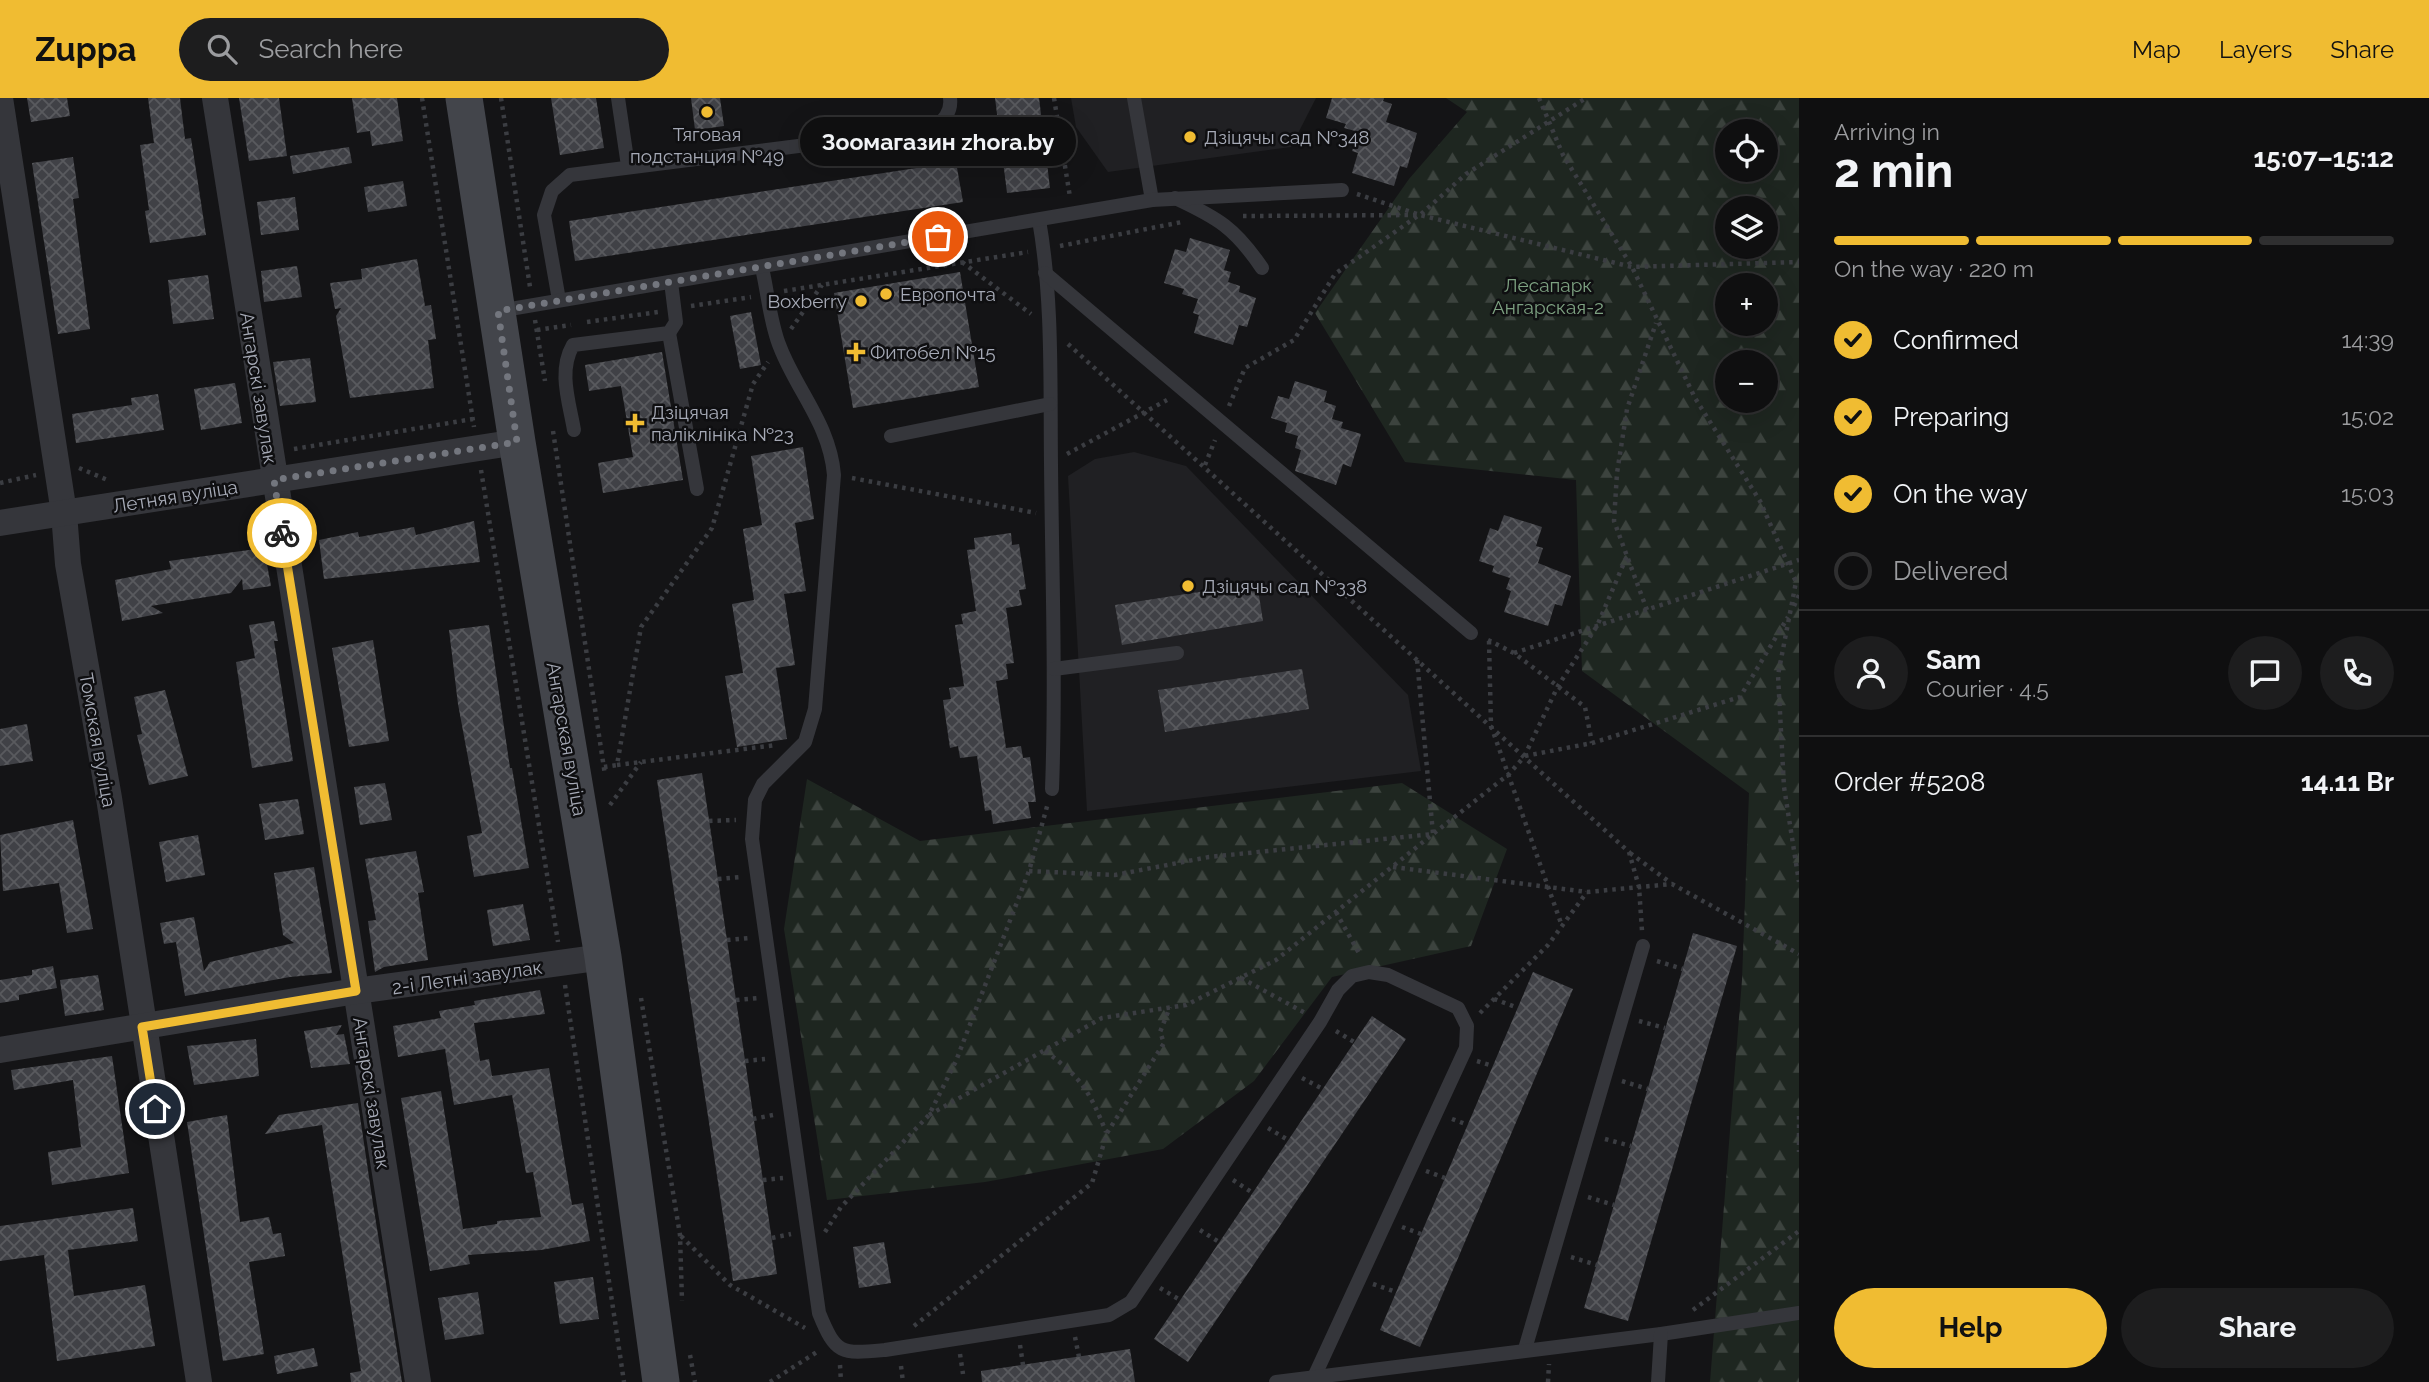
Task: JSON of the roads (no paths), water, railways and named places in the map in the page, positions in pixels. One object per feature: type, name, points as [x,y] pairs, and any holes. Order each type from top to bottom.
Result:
[{"type":"main road","name":"Ангарская вуліца","points":[[464,98],[516,308],[517,442],[603,957],[661,1382]]},
{"type":"street","name":"Томская вуліца","points":[[0,98],[64,513],[68,564],[109,798],[198,1382]]},
{"type":"street","name":"Ангарскі завулак","points":[[215,98],[418,1382]]},
{"type":"street","name":"Летняя вуліца","points":[[0,523],[517,442]]},
{"type":"street","name":"2-і Летні завулак","points":[[0,1051],[356,991],[603,957]]},
{"type":"lane","points":[[618,98],[628,166]]},
{"type":"lane","points":[[559,300],[544,215],[552,191],[570,175],[932,129],[943,121],[951,107],[950,98]]},
{"type":"lane","points":[[1134,98],[1152,200]]},
{"type":"lane","points":[[516,308],[1172,197],[1342,190]]},
{"type":"lane","points":[[1172,197],[1212,216],[1242,238],[1262,268]]},
{"type":"lane","points":[[1039,220],[1044,249],[1049,327],[1054,669],[1052,789]]},
{"type":"lane","points":[[762,268],[779,346],[822,427],[832,455],[834,475],[815,709],[805,742],[763,784],[755,800],[752,839],[819,1314],[831,1343],[850,1353],[885,1350],[1109,1315],[1131,1302],[1321,1022],[1338,990],[1352,976],[1369,972],[1388,975],[1458,1008],[1467,1026],[1466,1048],[1315,1375]]},
{"type":"lane","points":[[1045,273],[1471,634]]},
{"type":"lane","points":[[671,282],[676,322],[669,333],[697,489]]},
{"type":"lane","points":[[574,430],[565,380],[565,359],[573,345],[669,333]]},
{"type":"lane","points":[[891,436],[1050,404]]},
{"type":"lane","points":[[1054,669],[1177,653]]},
{"type":"lane","points":[[1525,1349],[1642,951]]},
{"type":"lane","points":[[1276,1382],[1315,1375],[1661,1334],[1799,1313]]},
{"type":"lane","points":[[1658,1382],[1661,1334]]},
{"type":"place","name":"Тяговая подстанция №49","points":[[707,112]]},
{"type":"place","name":"Дзіцячы сад №348","points":[[1190,137]]},
{"type":"place","name":"Зоомагазин zhora.by","points":[[938,237]]},
{"type":"place","name":"Европочта","points":[[886,294]]},
{"type":"place","name":"Boxberry","points":[[861,301]]},
{"type":"place","name":"Фитобел №15","points":[[856,352]]},
{"type":"place","name":"Дзіцячая паліклініка №23","points":[[635,423]]},
{"type":"place","name":"Дзіцячы сад №338","points":[[1188,586]]},
{"type":"park label","name":"Лесапарк Ангарская-2","points":[[1548,296]]}]
